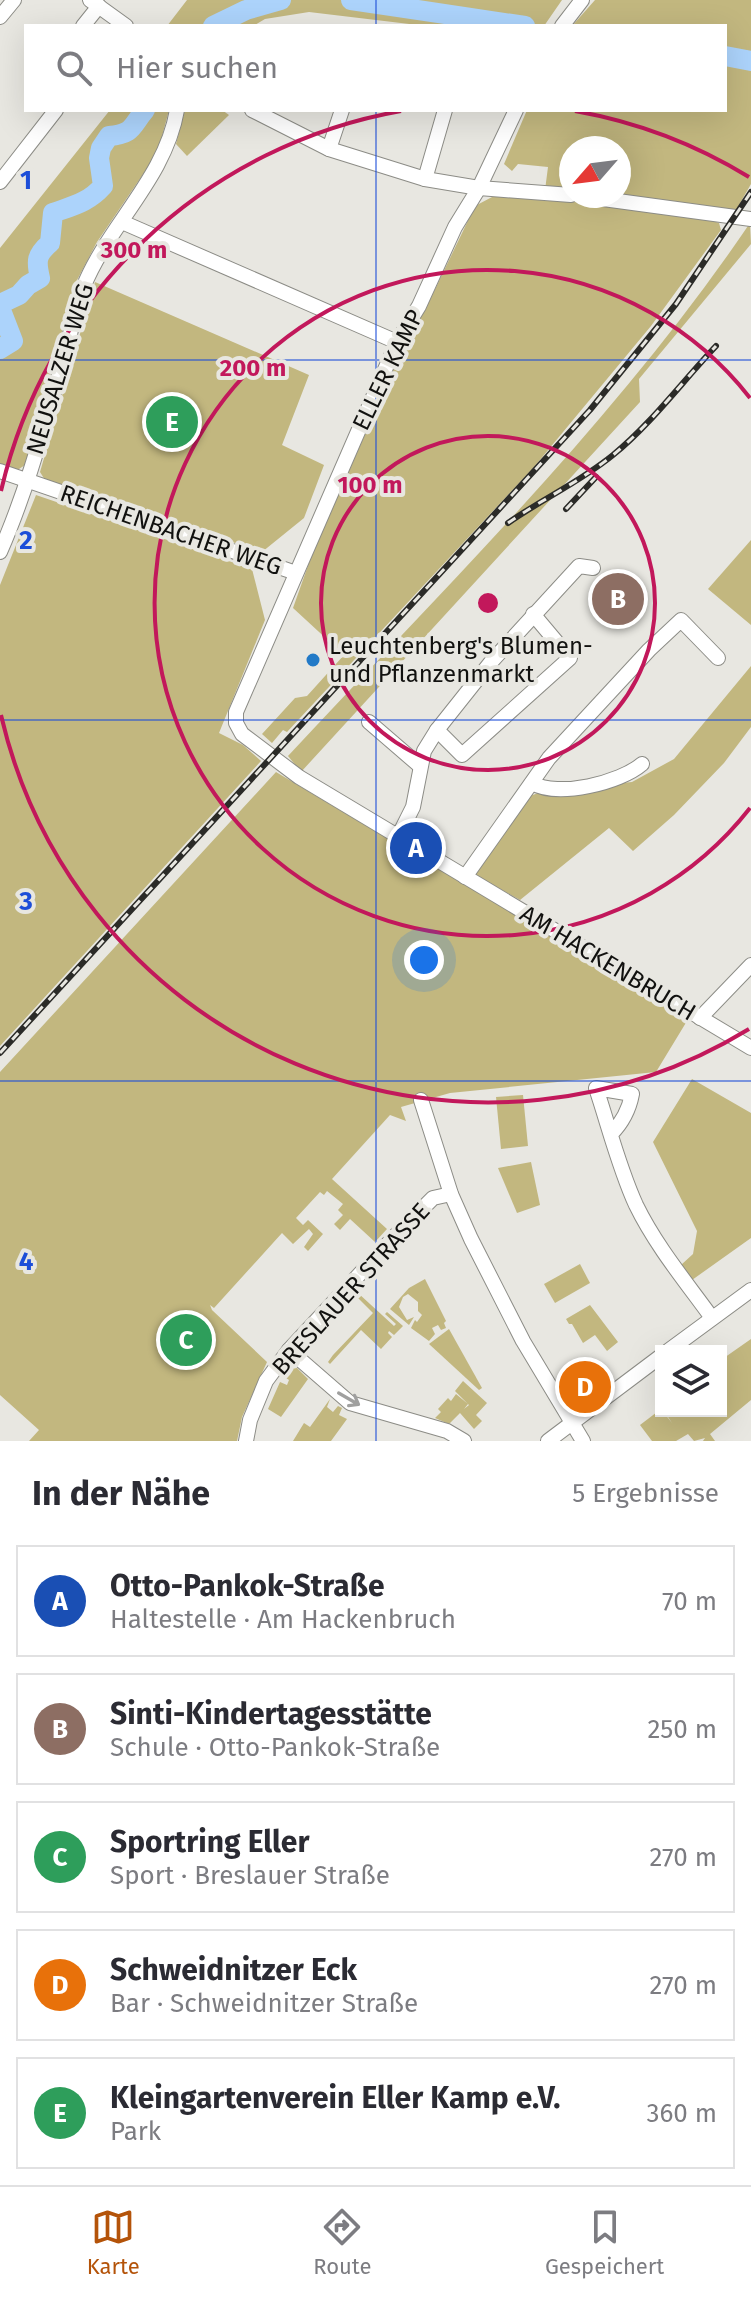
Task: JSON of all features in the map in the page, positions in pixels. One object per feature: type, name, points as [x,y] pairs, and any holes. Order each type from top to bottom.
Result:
[{"type":"street","points":[[0,17],[14,0]]},
{"type":"street","points":[[563,24],[582,0]]},
{"type":"street","points":[[84,24],[95,3],[123,24]]},
{"type":"street","points":[[0,182],[54,112]]},
{"type":"street","name":"NEUSALZER WEG","points":[[0,552],[26,479],[81,292],[95,259],[157,167],[176,112]]},
{"type":"street","points":[[256,112],[329,149],[425,179],[479,188],[559,194]]},
{"type":"street","points":[[329,149],[341,112]]},
{"type":"street","points":[[425,179],[444,112]]},
{"type":"street","name":"ELLER KAMP","points":[[236,723],[236,712],[397,342],[419,306],[455,227],[479,188],[515,112]]},
{"type":"street","points":[[631,203],[751,219]]},
{"type":"street","points":[[122,222],[397,342]]},
{"type":"street","name":"REICHENBACHER WEG","points":[[0,471],[296,573]]},
{"type":"street","points":[[398,837],[413,807],[424,751],[437,730],[533,614],[579,566],[593,568]]},
{"type":"street","points":[[437,730],[462,755],[570,658],[533,614]]},
{"type":"street","points":[[465,877],[549,758],[681,620],[718,658]]},
{"type":"street","points":[[369,722],[420,766]]},
{"type":"street","name":"AM HACKENBRUCH","points":[[236,723],[242,734],[288,769],[751,1048]]},
{"type":"street","points":[[532,783],[541,788],[591,786],[616,780],[632,773],[642,764]]},
{"type":"street","points":[[700,1018],[751,965]]},
{"type":"street","points":[[421,1100],[451,1194],[516,1327],[583,1441]]},
{"type":"street","points":[[611,1134],[636,1205],[656,1242],[712,1318]]},
{"type":"street","name":"BRESLAUER STRASSE","points":[[246,1441],[250,1420],[266,1381],[289,1350],[433,1198],[451,1194]]},
{"type":"street","points":[[676,1345],[751,1290]]},
{"type":"street","points":[[289,1350],[350,1403],[447,1431],[464,1441]]},
{"type":"street","points":[[552,1438],[655,1360]]},
{"type":"shaded area","points":[[187,0],[562,0],[545,24],[409,24],[309,12],[265,19],[256,24],[169,24]]},
{"type":"shaded area","points":[[595,0],[751,0],[751,184],[735,212],[721,210],[713,221],[719,223],[721,230],[651,326],[534,467],[287,732],[283,730],[272,743],[262,734],[295,698],[307,696],[344,655],[293,608],[310,560],[405,343],[427,306],[475,206],[494,196],[544,198],[548,167],[518,164],[512,171],[504,164],[526,112],[727,112],[727,24],[574,24]]},
{"type":"shaded area","points":[[108,112],[168,112],[160,144],[150,164],[97,242],[76,282],[25,465],[16,471],[0,465],[0,248]]},
{"type":"shaded area","points":[[184,112],[225,112],[229,115],[187,156],[176,144]]},
{"type":"shaded area","points":[[750,223],[751,244],[639,379],[640,402],[301,772],[288,756],[470,563],[588,432],[699,295]]},
{"type":"shaded area","points":[[95,282],[309,375],[282,445],[324,465],[304,518],[262,552],[45,480],[40,472]]},
{"type":"shaded area","points":[[36,495],[252,569],[265,620],[219,733],[243,745],[261,761],[0,1046],[0,585]]},
{"type":"shaded area","points":[[751,540],[751,625],[708,589]]},
{"type":"shaded area","points":[[751,666],[751,727],[724,763],[674,815],[633,851],[609,828],[520,900],[470,872],[524,798],[547,790],[632,782],[674,759]]},
{"type":"shaded area","points":[[276,772],[646,993],[687,1021],[656,1072],[450,1093],[401,1107],[406,1121],[390,1115],[332,1179],[387,1229],[375,1242],[350,1219],[340,1230],[334,1224],[343,1215],[338,1210],[343,1204],[327,1191],[324,1195],[320,1192],[296,1218],[303,1225],[308,1220],[323,1234],[308,1251],[304,1247],[313,1234],[309,1229],[293,1244],[282,1233],[214,1308],[210,1305],[267,1362],[242,1417],[237,1441],[29,1441],[39,1430],[0,1395],[0,1072]]},
{"type":"shaded area","points":[[692,1079],[751,1113],[751,1238],[692,1280],[681,1265],[693,1254],[697,1231],[653,1142]]},
{"type":"shaded area","points":[[523,1095],[528,1146],[501,1149],[496,1097]]},
{"type":"shaded area","points":[[531,1162],[540,1205],[517,1213],[498,1168]]},
{"type":"shaded area","points":[[580,1264],[590,1283],[555,1303],[544,1284]]},
{"type":"shaded area","points":[[425,1279],[446,1321],[446,1328],[441,1330],[438,1325],[432,1328],[435,1334],[429,1341],[411,1328],[422,1315],[418,1311],[418,1302],[408,1294],[403,1297],[399,1307],[407,1320],[414,1317],[409,1325],[390,1309],[409,1288]]},
{"type":"shaded area","points":[[358,1293],[394,1326],[396,1324],[385,1314],[387,1312],[403,1326],[394,1335],[389,1331],[392,1337],[381,1349],[361,1330],[330,1364],[328,1362],[333,1355],[373,1313],[355,1295]]},
{"type":"shaded area","points":[[590,1305],[618,1342],[607,1351],[595,1335],[583,1343],[566,1319]]},
{"type":"shaded area","points":[[449,1329],[482,1388],[479,1390],[429,1344]]},
{"type":"shaded area","points":[[751,1339],[751,1400],[710,1434],[715,1441],[703,1441],[705,1438],[694,1441],[688,1434],[676,1441],[652,1441],[640,1425],[655,1414],[655,1417],[667,1417],[672,1423],[668,1417],[727,1417],[727,1356]]},
{"type":"shaded area","points":[[292,1367],[308,1379],[281,1417],[268,1409],[280,1382],[287,1385],[289,1380],[283,1376]]},
{"type":"shaded area","points":[[463,1381],[487,1403],[476,1415],[482,1421],[474,1429],[460,1413],[449,1424],[435,1418],[441,1412],[438,1409],[456,1394],[468,1404],[455,1391]]},
{"type":"shaded area","points":[[330,1399],[327,1407],[333,1412],[338,1406],[342,1408],[339,1415],[347,1419],[331,1441],[293,1441],[304,1423],[310,1427]]},
{"type":"waterway","points":[[217,24],[246,10],[281,0]]},
{"type":"waterway","points":[[351,0],[512,24]]},
{"type":"waterway","points":[[727,56],[751,61]]},
{"type":"waterway","points":[[0,349],[13,341],[1,310],[2,303],[19,295],[40,278],[38,259],[50,243],[53,213],[86,200],[103,186],[99,158],[101,148],[109,136],[131,128],[143,112]]},
{"type":"railway","points":[[0,1053],[590,410],[676,304],[751,192]]},
{"type":"railway","points":[[508,523],[613,455],[716,346]]},
{"type":"railway","points":[[566,509],[596,477]]},
{"type":"place","name":"Kleingartenverein Eller Kamp e.V.","points":[[172,422]]},
{"type":"place","name":"Sinti-Kindertagesstätte","points":[[618,599]]},
{"type":"place","name":"Leuchtenberg's Blumen- und Pflanzenmarkt","points":[[313,660]]},
{"type":"place","name":"Otto-Pankok-Straße","points":[[416,848]]},
{"type":"place","name":"Sportring Eller","points":[[186,1340]]},
{"type":"place","name":"Schweidnitzer Eck","points":[[585,1387]]}]
